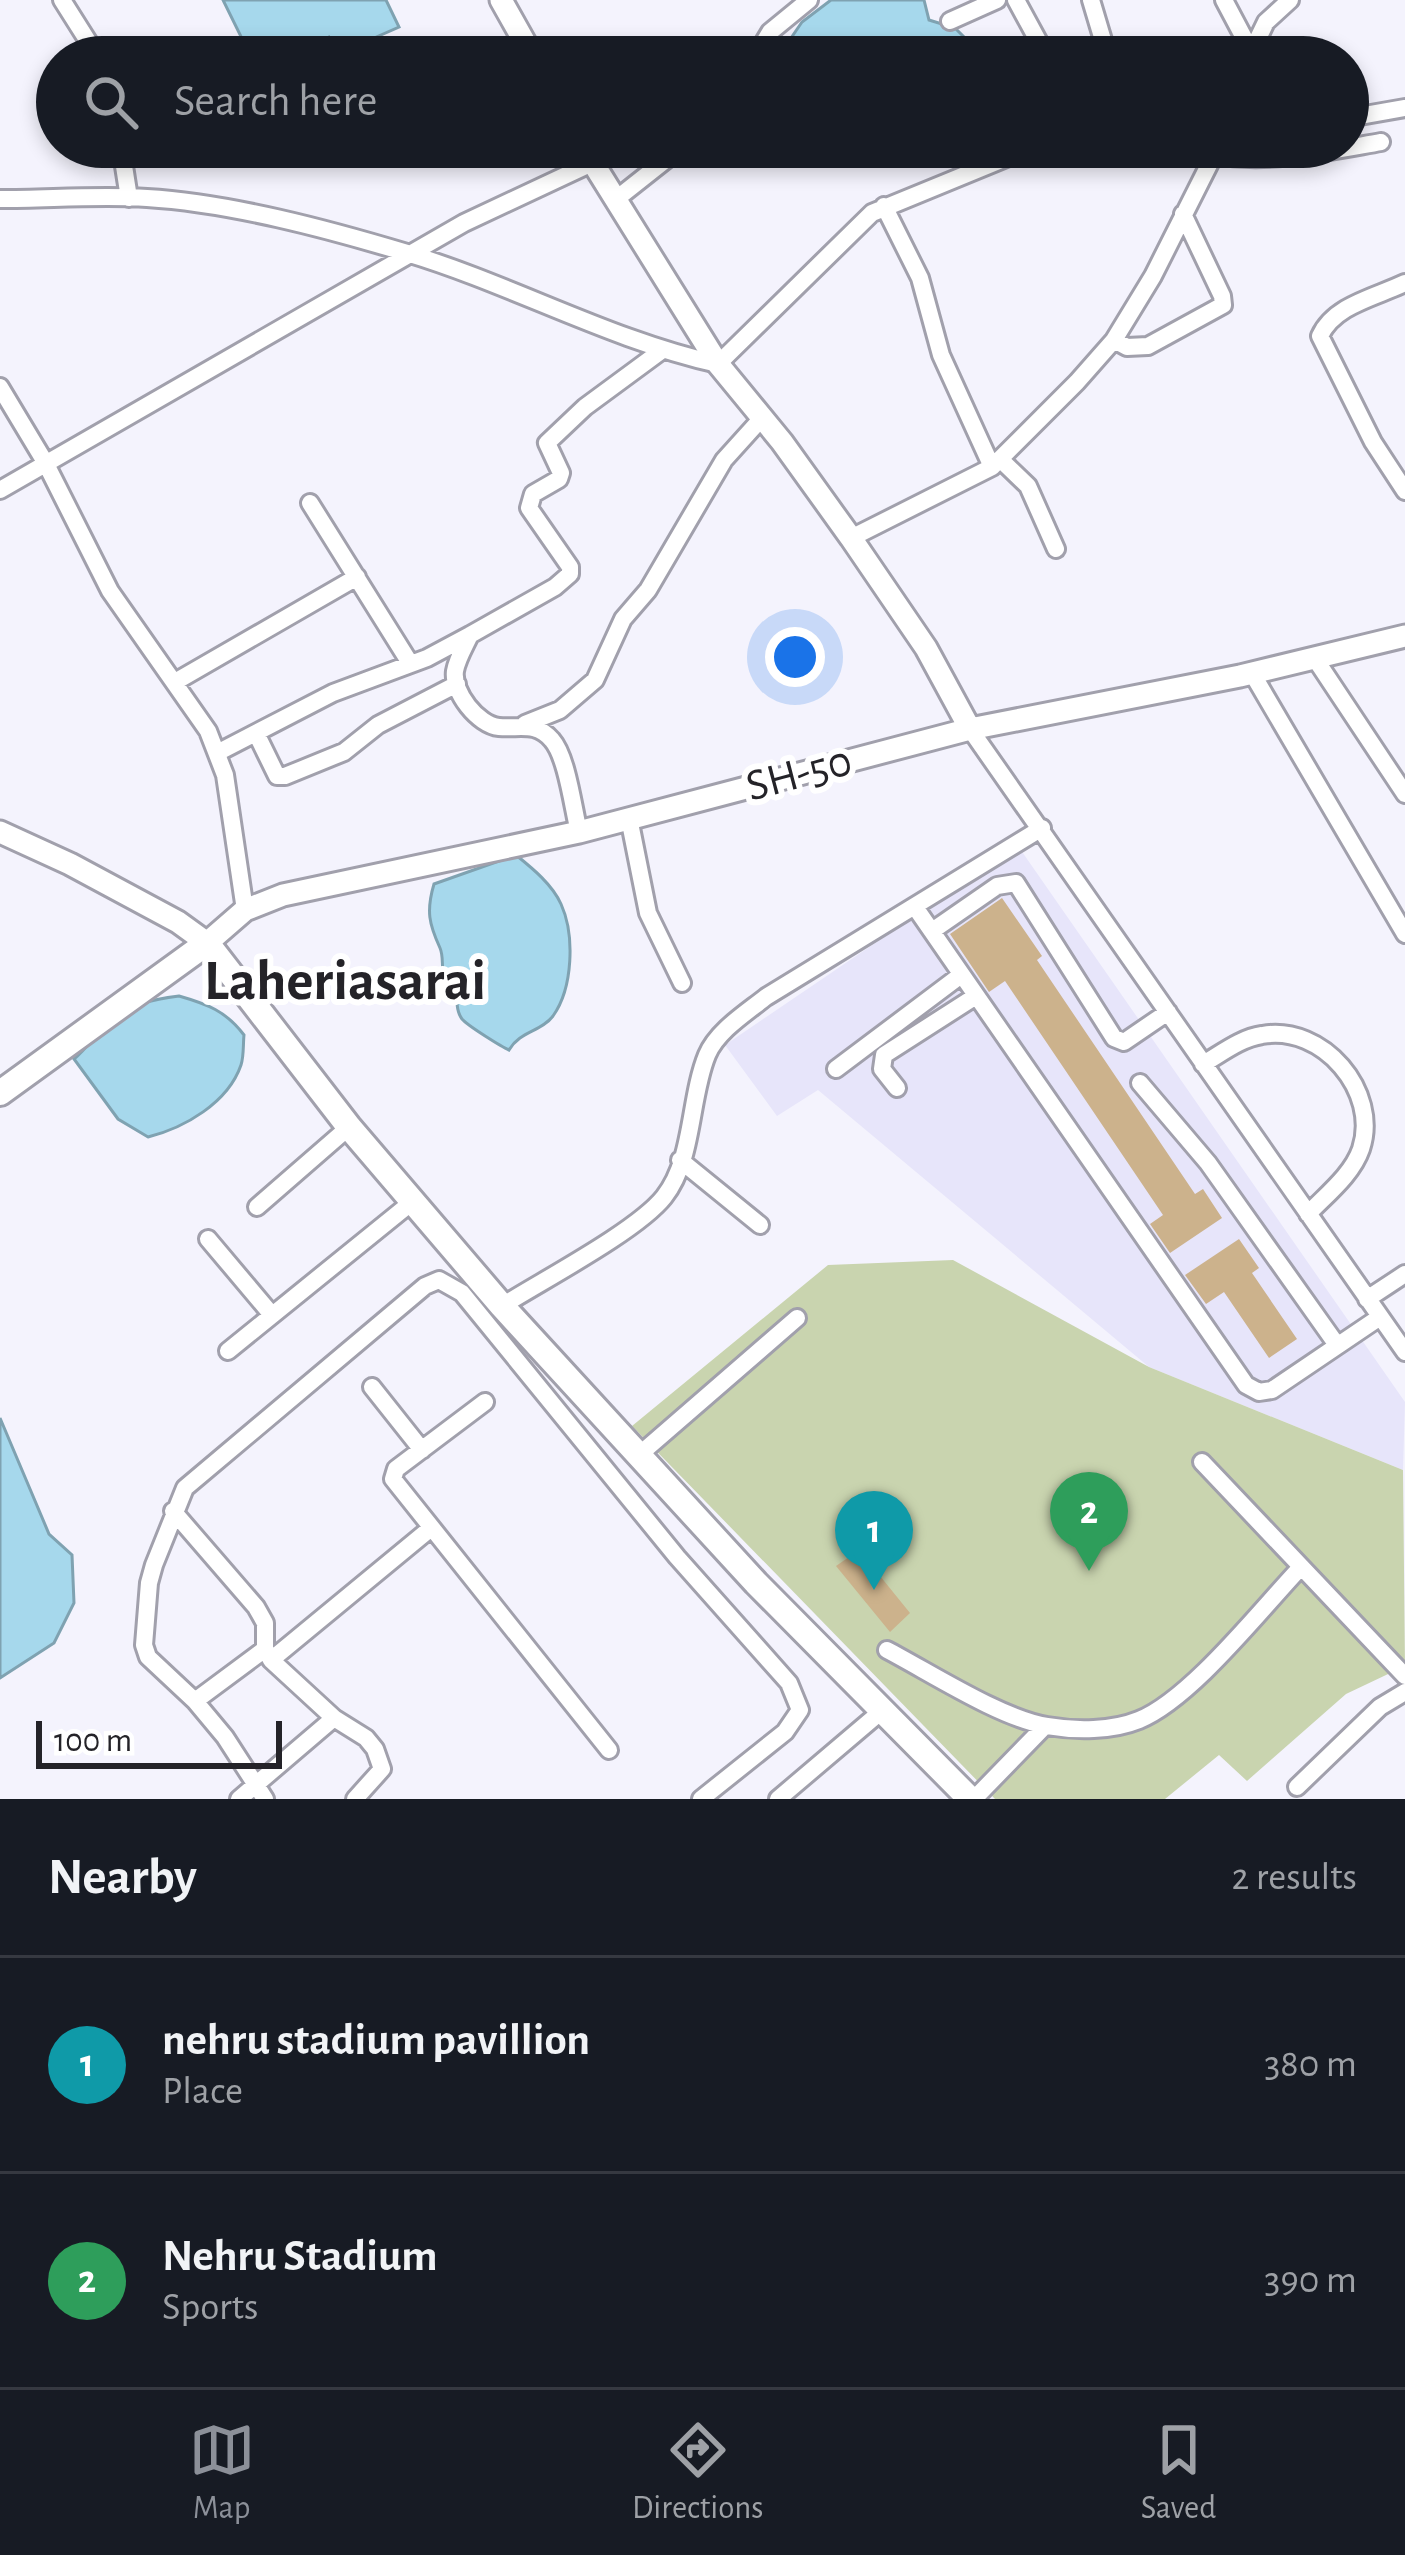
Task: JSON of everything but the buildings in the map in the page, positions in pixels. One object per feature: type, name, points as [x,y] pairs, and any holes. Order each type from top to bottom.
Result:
[{"type":"highway","name":"SH-50","points":[[0,1093],[207,943]]},
{"type":"highway","points":[[207,943],[349,1127],[502,1306],[756,1583],[972,1799]]},
{"type":"main road","points":[[501,0],[521,36]]},
{"type":"main road","points":[[596,168],[718,364],[851,538],[926,648],[970,729]]},
{"type":"main road","name":"SH-50","points":[[207,943],[244,910],[318,886],[579,832],[970,729],[1252,673],[1405,636]]},
{"type":"main road","points":[[0,832],[70,864],[178,922],[207,943]]},
{"type":"street","points":[[62,0],[85,36]]},
{"type":"street","points":[[768,36],[809,0]]},
{"type":"street","points":[[950,21],[997,0]]},
{"type":"street","points":[[1016,0],[1036,36]]},
{"type":"street","points":[[1091,0],[1102,36]]},
{"type":"street","points":[[1224,0],[1241,36]]},
{"type":"street","points":[[1259,36],[1287,1]]},
{"type":"street","points":[[1369,114],[1405,108]]},
{"type":"street","points":[[1369,144],[1381,142]]},
{"type":"street","points":[[124,168],[129,199]]},
{"type":"street","points":[[0,490],[564,168]]},
{"type":"street","points":[[615,200],[655,168]]},
{"type":"street","points":[[0,199],[129,199],[226,210],[411,254],[661,351],[718,364],[856,227],[884,206],[980,168]]},
{"type":"street","points":[[851,538],[996,462],[1114,340],[1207,168]]},
{"type":"street","points":[[884,206],[920,278],[941,355],[996,462],[1028,486],[1056,548]]},
{"type":"street","points":[[1114,340],[1127,346],[1148,346],[1223,305],[1183,214]]},
{"type":"street","points":[[1405,283],[1344,310],[1326,323],[1320,336],[1372,442],[1405,491]]},
{"type":"street","points":[[217,753],[333,693],[470,635],[570,574],[570,567],[529,508],[533,494],[559,479],[561,473],[547,443],[585,407],[661,351]]},
{"type":"street","points":[[0,387],[45,462],[110,591],[198,713],[217,753],[225,775],[244,910]]},
{"type":"street","points":[[470,635],[454,674],[482,721],[496,727],[525,724],[560,710],[595,680],[623,619],[648,590],[724,460],[761,418]]},
{"type":"street","points":[[310,502],[410,663]]},
{"type":"street","points":[[175,682],[357,577]]},
{"type":"street","points":[[1314,657],[1405,794]]},
{"type":"street","points":[[1252,673],[1405,934]]},
{"type":"street","points":[[256,733],[270,768],[277,776],[285,776],[344,752],[378,724],[457,684]]},
{"type":"street","points":[[525,724],[551,738],[559,751],[579,832]]},
{"type":"street","points":[[970,729],[1405,1352]]},
{"type":"street","points":[[629,818],[648,913],[682,983]]},
{"type":"street","points":[[502,1306],[647,1213],[664,1196],[680,1160],[708,1053],[766,997],[1042,828]]},
{"type":"street","points":[[932,931],[997,886],[1016,883],[1114,1038],[1133,1039],[1168,1012]]},
{"type":"street","points":[[915,907],[1246,1385],[1259,1392],[1272,1390],[1379,1317]]},
{"type":"street","points":[[836,1069],[962,975]]},
{"type":"street","points":[[897,1088],[883,1069],[884,1054],[976,996]]},
{"type":"street","points":[[1203,1064],[1244,1040],[1275,1034],[1323,1048],[1355,1086],[1366,1126],[1360,1149],[1352,1168],[1308,1214]]},
{"type":"street","points":[[1140,1083],[1208,1163],[1337,1346]]},
{"type":"street","points":[[257,1207],[349,1127]]},
{"type":"street","points":[[680,1160],[760,1225]]},
{"type":"street","points":[[229,1351],[412,1202]]},
{"type":"street","points":[[208,1239],[272,1315]]},
{"type":"street","points":[[1367,1299],[1405,1274]]},
{"type":"street","points":[[260,1792],[226,1737],[195,1701],[158,1670],[144,1646],[149,1582],[173,1510],[197,1477],[425,1286],[440,1280],[463,1293],[677,1558],[789,1683],[800,1710],[785,1732],[701,1799]]},
{"type":"street","points":[[639,1455],[797,1318]]},
{"type":"street","points":[[372,1387],[422,1450]]},
{"type":"street","points":[[485,1402],[396,1469],[393,1478],[608,1750]]},
{"type":"street","points":[[1202,1462],[1405,1676]]},
{"type":"street","points":[[173,1510],[256,1607],[266,1623],[268,1654],[334,1718],[366,1738],[382,1761],[379,1777],[355,1799]]},
{"type":"street","points":[[195,1701],[268,1654],[431,1528]]},
{"type":"street","points":[[887,1650],[1045,1726],[1100,1729],[1139,1720],[1169,1702],[1301,1567]]},
{"type":"street","points":[[1298,1787],[1380,1707],[1405,1692]]},
{"type":"street","points":[[778,1799],[884,1709]]},
{"type":"street","points":[[239,1799],[260,1792],[334,1718]]},
{"type":"street","points":[[972,1799],[1045,1726]]},
{"type":"shaded area","points":[[1018,846],[1405,1402],[1403,1470],[1149,1367],[818,1090],[777,1116],[725,1045]]},
{"type":"green space","points":[[953,1260],[1149,1367],[1403,1470],[1405,1666],[1346,1694],[1247,1781],[1219,1755],[1165,1799],[995,1799],[632,1426],[828,1265]]},
{"type":"water","points":[[223,0],[386,0],[399,27],[379,36],[241,36]]},
{"type":"water","points":[[831,0],[924,0],[929,20],[955,28],[963,36],[792,36],[802,22]]},
{"type":"water","points":[[516,855],[547,883],[561,904],[570,961],[565,991],[553,1016],[509,1050],[460,1016],[445,979],[429,910],[434,884]]},
{"type":"water","points":[[179,996],[215,1010],[237,1027],[244,1035],[242,1061],[235,1079],[215,1102],[190,1120],[148,1137],[118,1119],[74,1059],[122,1012]]},
{"type":"water","points":[[0,1418],[49,1534],[72,1555],[74,1603],[54,1643],[0,1678]]},
{"type":"place","name":"Nehru Stadium","points":[[1089,1571]]},
{"type":"place","name":"nehru stadium pavillion","points":[[874,1590]]},
{"type":"district","name":"Laheriasarai","points":[[345,981]]}]
